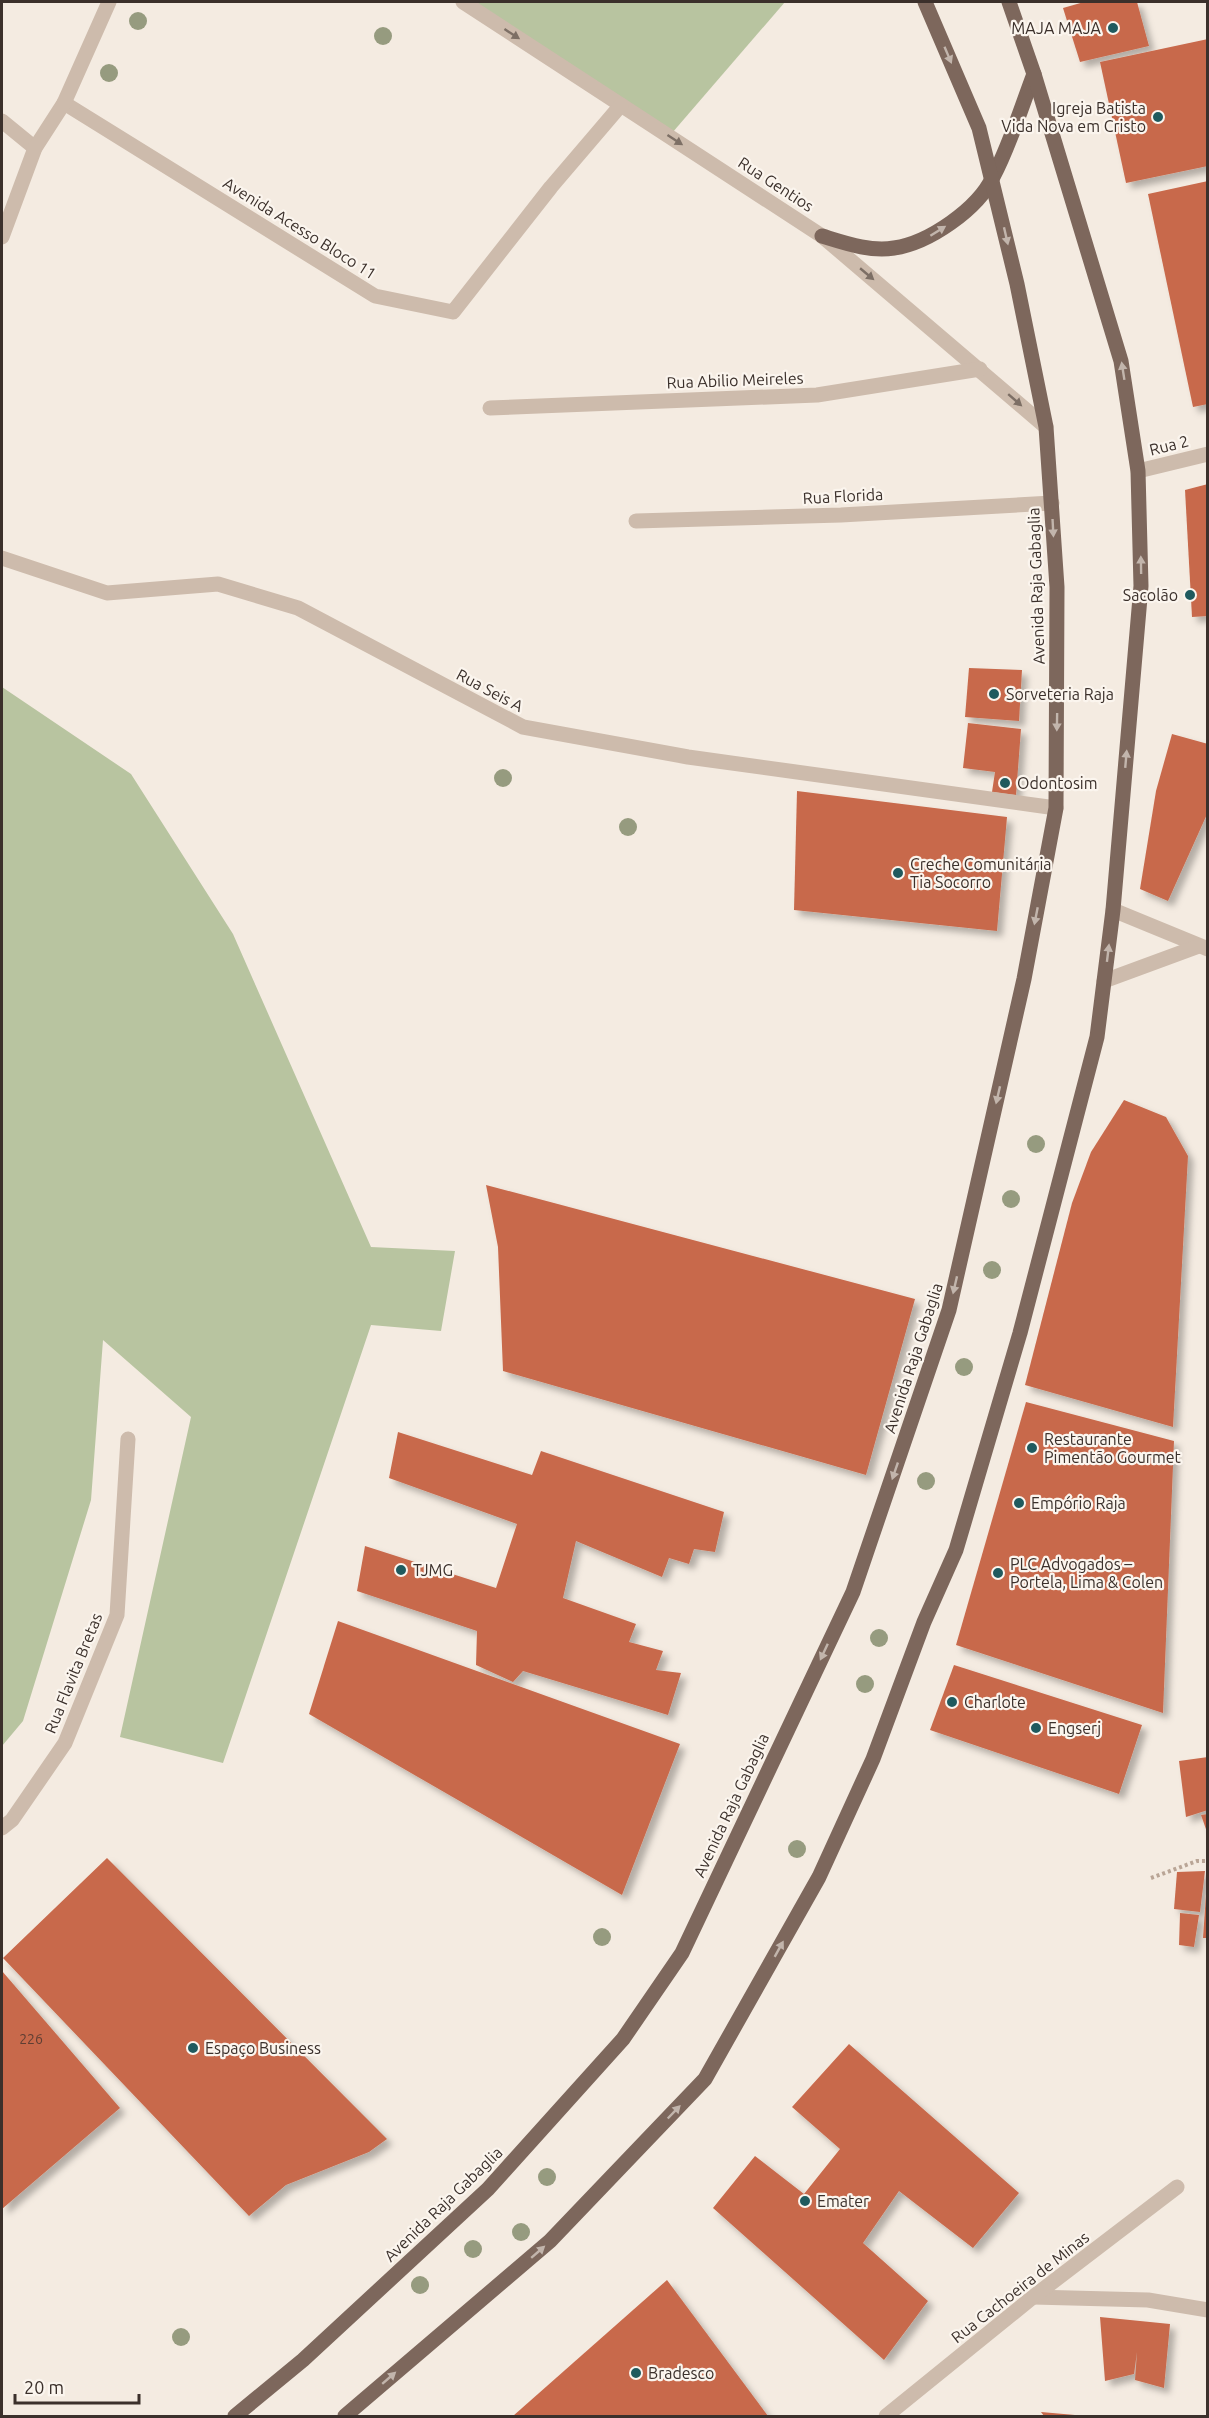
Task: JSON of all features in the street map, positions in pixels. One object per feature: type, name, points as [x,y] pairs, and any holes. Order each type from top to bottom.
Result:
[{"type":"main road","name":"Avenida Raja Gabaglia","points":[[235,2416],[303,2360],[488,2189],[623,2039],[682,1953],[853,1592],[950,1310],[1022,989],[1056,808],[1057,587],[1046,427],[993,179],[979,128],[925,2]]},
{"type":"main road","points":[[345,2416],[550,2241],[705,2079],[819,1877],[873,1759],[924,1622],[956,1550],[1020,1333],[1094,1052],[1113,910],[1142,586],[1138,471],[1121,361],[1034,74],[1009,2]]},
{"type":"main road","points":[[822,236],[861,248],[894,249],[925,239],[953,222],[993,179],[1034,74]]},
{"type":"street","points":[[2,237],[35,148],[64,103],[109,2]]},
{"type":"street","name":"Rua Gentios","points":[[463,2],[822,236],[1046,427]]},
{"type":"street","name":"Avenida Acesso Bloco 11","points":[[64,103],[375,296],[453,312],[550,187],[621,105]]},
{"type":"street","points":[[2,121],[35,148]]},
{"type":"street","name":"Rua Abilio Meireles","points":[[490,408],[817,395],[980,369]]},
{"type":"street","name":"Rua 2","points":[[1138,471],[1208,454]]},
{"type":"street","name":"Rua Florida","points":[[636,521],[841,515],[1052,503]]},
{"type":"street","name":"Rua Seis A","points":[[2,558],[107,593],[218,584],[298,608],[523,727],[688,757],[1056,808]]},
{"type":"street","points":[[1113,910],[1203,947]]},
{"type":"street","points":[[1104,981],[1203,947]]},
{"type":"street","name":"Rua Flavita Bretas","points":[[2,1828],[12,1820],[65,1743],[117,1615],[128,1439]]},
{"type":"street","name":"Rua Cachoeira de Minas","points":[[886,2416],[1033,2297],[1178,2187]]},
{"type":"street","points":[[1033,2297],[1148,2300],[1208,2310]]},
{"type":"path","points":[[1151,1878],[1197,1861],[1208,1861]]},
{"type":"green space","points":[[474,2],[785,2],[666,140]]},
{"type":"green space","points":[[2,687],[131,774],[233,934],[371,1247],[455,1251],[441,1331],[371,1325],[223,1763],[120,1737],[191,1417],[103,1340],[91,1500],[23,1721],[2,1746]]},
{"type":"building","points":[[1084,2],[1137,2],[1149,46],[1080,62],[1063,8]]},
{"type":"building","points":[[1208,39],[1208,166],[1126,183],[1100,62]]},
{"type":"building","points":[[1208,181],[1208,404],[1193,407],[1148,194]]},
{"type":"building","points":[[1208,484],[1208,616],[1192,617],[1185,490]]},
{"type":"building","name":"Sorveteria Raja","points":[[969,668],[1022,670],[1019,721],[965,717]]},
{"type":"building","points":[[968,723],[1021,729],[1016,795],[992,792],[995,772],[963,768]]},
{"type":"building","points":[[1172,734],[1208,744],[1208,812],[1168,901],[1140,889],[1156,791]]},
{"type":"building","name":"Creche Comunitária Tia Socorro","points":[[797,791],[1007,817],[997,931],[794,910]]},
{"type":"building","points":[[1124,1100],[1166,1117],[1188,1156],[1173,1427],[1025,1385],[1072,1203],[1091,1152]]},
{"type":"building","points":[[486,1185],[915,1299],[866,1475],[503,1371],[498,1247]]},
{"type":"building","points":[[1026,1402],[1174,1441],[1163,1713],[956,1645]]},
{"type":"building","name":"TJMG","points":[[398,1432],[532,1475],[541,1451],[724,1512],[715,1552],[694,1549],[689,1564],[669,1558],[662,1577],[576,1541],[563,1598],[636,1624],[629,1642],[663,1651],[656,1670],[681,1673],[668,1715],[523,1671],[513,1682],[476,1665],[477,1631],[357,1591],[365,1546],[496,1588],[517,1524],[389,1478]]},
{"type":"building","points":[[338,1621],[680,1744],[622,1895],[309,1714]]},
{"type":"building","name":"Engserj","points":[[954,1665],[1142,1725],[1119,1794],[930,1730]]},
{"type":"building","points":[[1208,1757],[1208,1810],[1186,1817],[1179,1761]]},
{"type":"building","points":[[1208,1814],[1208,1832],[1207,1832],[1201,1815]]},
{"type":"building","name":"Espaço Business","points":[[107,1858],[387,2139],[369,2152],[286,2185],[249,2216],[3,1958]]},
{"type":"building","points":[[1205,1871],[1200,1912],[1174,1909],[1177,1872]]},
{"type":"building","points":[[1206,1895],[1208,1895],[1208,1938],[1203,1938]]},
{"type":"building","points":[[1180,1913],[1199,1915],[1194,1947],[1179,1945]]},
{"type":"building","points":[[2,1971],[120,2108],[2,2209]]},
{"type":"building","name":"Emater","points":[[849,2044],[1019,2193],[973,2248],[899,2191],[863,2243],[928,2301],[884,2360],[713,2208],[755,2156],[804,2194],[840,2149],[792,2107]]},
{"type":"building","points":[[667,2280],[768,2416],[513,2416]]},
{"type":"building","points":[[1100,2317],[1170,2324],[1164,2388],[1135,2380],[1137,2352],[1134,2374],[1105,2381]]},
{"type":"building","points":[[1041,2412],[1075,2415],[1044,2416]]},
{"type":"place","name":"MAJA MAJA","points":[[1113,28]]},
{"type":"place","name":"Igreja Batista Vida Nova em Cristo","points":[[1158,117]]},
{"type":"place","name":"Sacolão","points":[[1190,595]]},
{"type":"place","name":"Sorveteria Raja","points":[[994,694]]},
{"type":"place","name":"Odontosim","points":[[1005,783]]},
{"type":"place","name":"Creche Comunitária Tia Socorro","points":[[898,873]]},
{"type":"place","name":"Restaurante Pimentão Gourmet","points":[[1032,1448]]},
{"type":"place","name":"Empório Raja","points":[[1019,1503]]},
{"type":"place","name":"TJMG","points":[[401,1570]]},
{"type":"place","name":"PLC Advogados – Portela, Lima & Colen","points":[[998,1573]]},
{"type":"place","name":"Charlote","points":[[952,1702]]},
{"type":"place","name":"Engserj","points":[[1036,1728]]},
{"type":"place","name":"Espaço Business","points":[[193,2048]]},
{"type":"place","name":"Emater","points":[[805,2201]]},
{"type":"place","name":"Bradesco","points":[[636,2373]]}]
